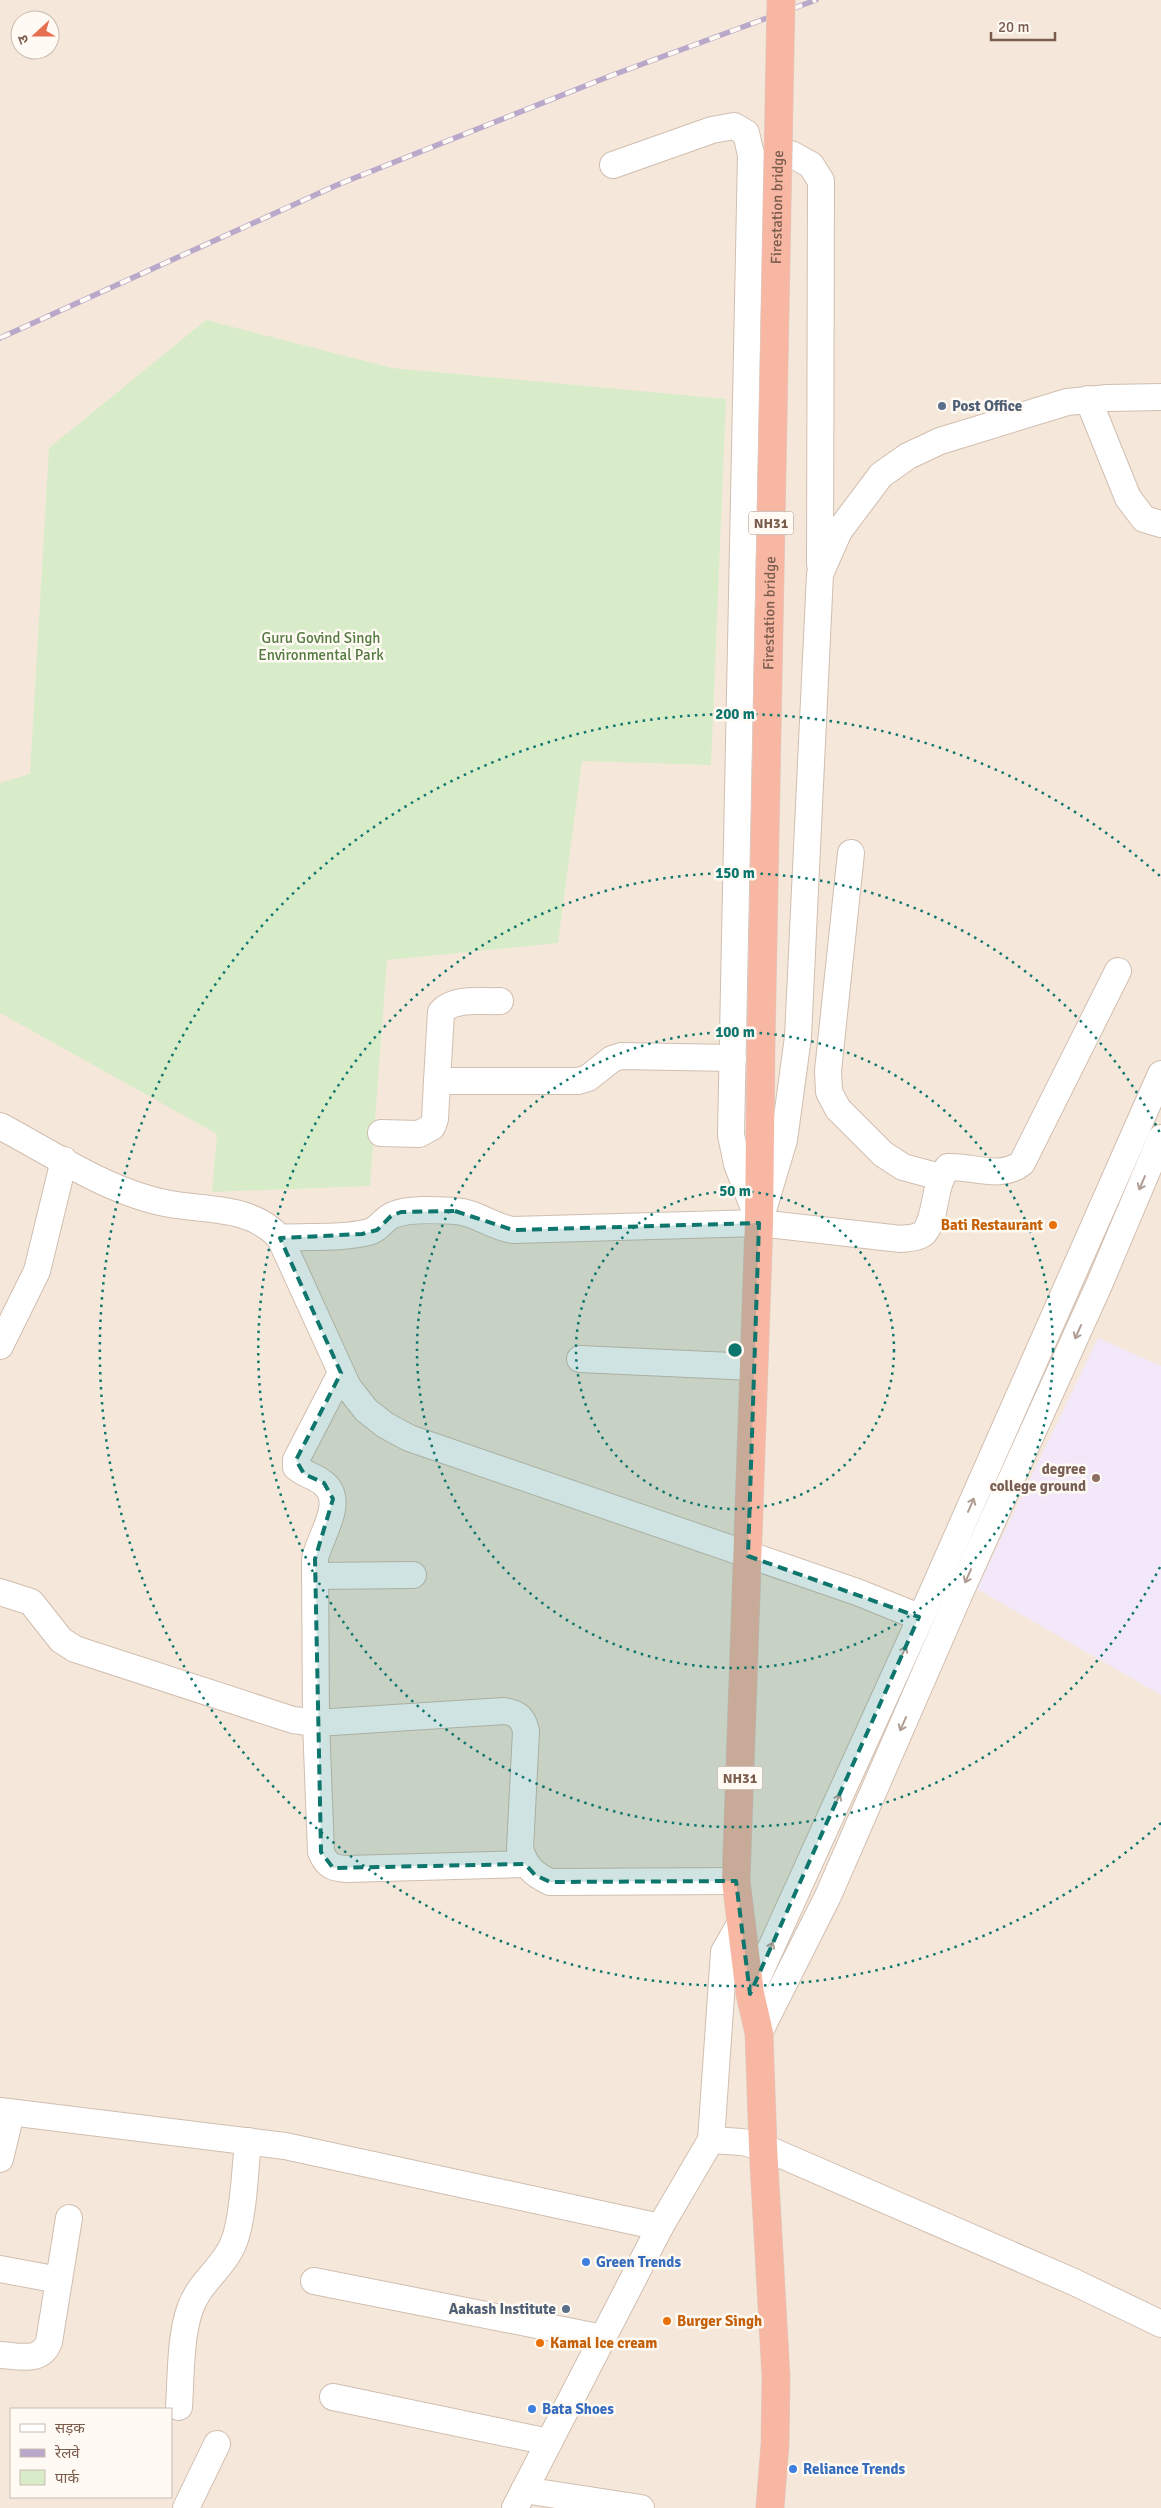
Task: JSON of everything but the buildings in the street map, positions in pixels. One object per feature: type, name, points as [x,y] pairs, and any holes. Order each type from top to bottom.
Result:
[{"type":"highway","name":"Firestation bridge","points":[[759,1223],[781,0]]},
{"type":"highway","name":"NH31","points":[[759,1223],[752,1368],[748,1556],[736,1881],[750,1994],[759,2033],[763,2147],[776,2377],[775,2444],[770,2508]]},
{"type":"street","points":[[613,165],[712,130],[734,126],[746,133],[751,155],[732,1134],[736,1164],[759,1223]]},
{"type":"street","points":[[751,168],[790,154],[810,165],[821,181],[820,574],[798,1037],[784,1140],[759,1223]]},
{"type":"street","points":[[820,574],[839,531],[881,475],[908,456],[940,441],[1067,402],[1088,399],[1161,397]]},
{"type":"street","points":[[1088,399],[1128,498],[1144,519],[1161,524]]},
{"type":"street","points":[[851,853],[828,1072],[829,1092],[838,1109],[883,1154],[903,1167],[940,1177]]},
{"type":"street","points":[[280,1238],[362,1234],[377,1230],[391,1216],[402,1212],[455,1211],[472,1214],[500,1228],[513,1230],[759,1223],[901,1239],[914,1238],[923,1234],[929,1222],[940,1177],[948,1167],[1002,1172],[1014,1170],[1022,1163],[1118,971]]},
{"type":"street","points":[[381,1133],[419,1134],[432,1127],[435,1119],[441,1012],[446,1006],[456,1002],[500,1002]]},
{"type":"street","points":[[436,1081],[578,1081],[596,1074],[612,1059],[629,1055],[733,1058]]},
{"type":"street","points":[[750,1994],[919,1617],[936,1584],[1161,1074]]},
{"type":"street","points":[[0,1126],[120,1190],[169,1204],[244,1214],[270,1227],[280,1238],[348,1387],[366,1410],[385,1425],[409,1438],[857,1592],[919,1617]]},
{"type":"street","points":[[759,2033],[828,1896],[959,1595],[1099,1286],[1161,1138]]},
{"type":"street","points":[[0,1346],[37,1271],[64,1160]]},
{"type":"street","points":[[580,1359],[752,1368]]},
{"type":"street","points":[[342,1373],[296,1460],[296,1467],[304,1474],[324,1483],[333,1499],[332,1510],[316,1549],[315,1576],[316,1723],[320,1852],[325,1863],[333,1868],[525,1864]]},
{"type":"street","points":[[315,1576],[412,1575]]},
{"type":"street","points":[[0,1592],[31,1602],[62,1640],[75,1649],[293,1720],[316,1723],[504,1711],[516,1713],[523,1720],[526,1731],[520,1849],[525,1864],[535,1875],[550,1882],[736,1881]]},
{"type":"street","points":[[641,2508],[520,2499],[660,2227],[711,2140],[724,1952],[740,1924]]},
{"type":"street","points":[[0,2159],[6,2112],[285,2146],[660,2227]]},
{"type":"street","points":[[711,2140],[742,2142],[763,2147],[1074,2282],[1161,2324]]},
{"type":"street","points":[[178,2408],[186,2328],[190,2309],[197,2295],[230,2252],[237,2235],[248,2142]]},
{"type":"street","points":[[0,2355],[28,2357],[39,2356],[45,2351],[49,2342],[69,2218]]},
{"type":"street","points":[[0,2269],[59,2280]]},
{"type":"street","points":[[314,2281],[603,2338]]},
{"type":"street","points":[[333,2396],[549,2442]]},
{"type":"street","points":[[186,2508],[217,2444]]},
{"type":"highlighted area","points":[[455,1211],[513,1230],[759,1223],[748,1556],[919,1617],[750,1994],[736,1881],[550,1882],[535,1875],[525,1864],[333,1868],[321,1852],[315,1559],[333,1499],[324,1483],[304,1474],[296,1460],[341,1373],[280,1238],[362,1234],[377,1230],[391,1216],[401,1212]]},
{"type":"shaded area","points":[[0,0],[1161,0],[1161,2508],[0,2508]]},
{"type":"shaded area","name":"degree college ground","points":[[1098,1338],[1161,1366],[1161,1695],[977,1589]]},
{"type":"green space","name":"Guru Govind Singh Environmental Park","points":[[206,320],[392,368],[726,399],[711,765],[582,761],[558,943],[387,960],[370,1186],[212,1192],[217,1134],[0,1013],[0,783],[30,774],[49,448]]},
{"type":"railway","points":[[0,338],[337,185],[610,76],[816,0]]},
{"type":"place","name":"Post Office","points":[[942,406]]},
{"type":"place","name":"Bati Restaurant","points":[[1053,1225]]},
{"type":"place","name":"degree college ground","points":[[1096,1478]]},
{"type":"place","name":"Green Trends","points":[[586,2262]]},
{"type":"place","name":"Aakash Institute","points":[[566,2309]]},
{"type":"place","name":"Burger Singh","points":[[667,2321]]},
{"type":"place","name":"Kamal Ice cream","points":[[540,2343]]},
{"type":"place","name":"Bata Shoes","points":[[532,2409]]},
{"type":"place","name":"Reliance Trends","points":[[793,2469]]}]
